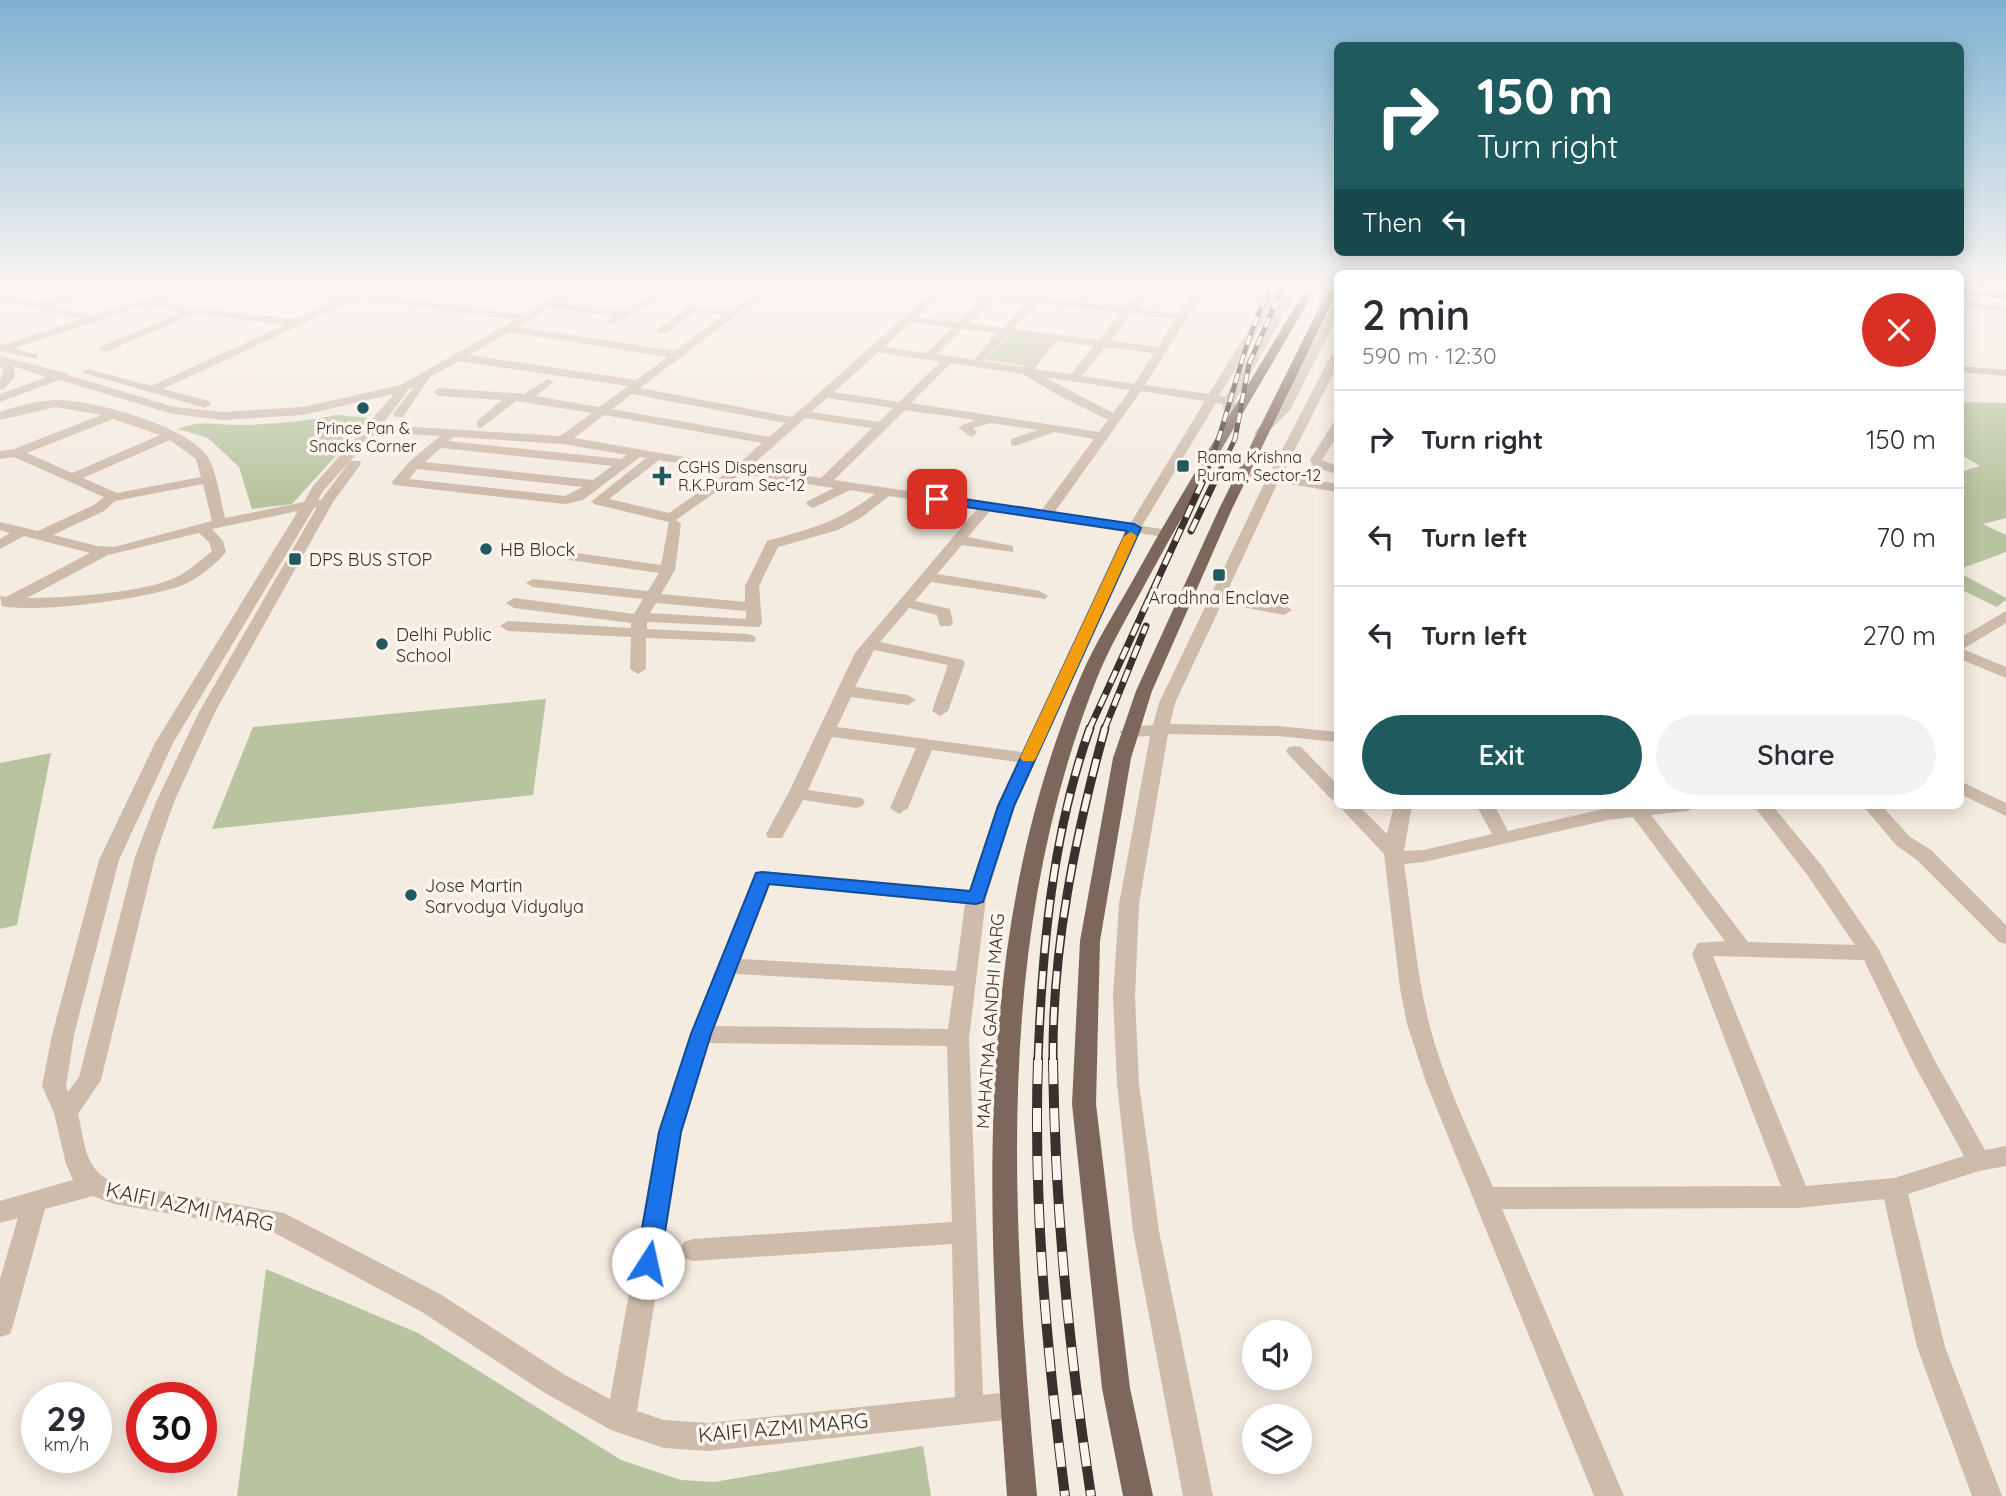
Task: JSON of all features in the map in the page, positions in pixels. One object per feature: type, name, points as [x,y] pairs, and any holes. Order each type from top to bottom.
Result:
[{"type":"main road","name":"MAHATMA GANDHI MARG","points":[[1022,1496],[1004,1242],[1003,1110],[1017,928],[1036,834],[1054,770],[1090,676],[1164,533],[1272,356]]},
{"type":"main road","points":[[1138,1496],[1116,1388],[1084,1104],[1090,941],[1128,732],[1241,472],[1299,356]]},
{"type":"street","points":[[0,388],[10,370],[2,356]]},
{"type":"street","points":[[7,356],[47,373]]},
{"type":"street","points":[[11,356],[62,371],[93,386],[173,410],[224,416],[264,415],[322,408],[405,387],[458,357],[634,387],[734,410],[881,426]]},
{"type":"street","points":[[151,390],[227,356]]},
{"type":"street","points":[[0,388],[47,373],[78,370],[196,402],[231,408],[265,409],[314,403],[369,390],[399,380],[446,356]]},
{"type":"street","points":[[563,440],[676,356]]},
{"type":"street","points":[[657,456],[599,500],[671,518],[739,470],[870,356]]},
{"type":"street","points":[[929,356],[1228,401]]},
{"type":"street","points":[[977,363],[984,356]]},
{"type":"street","points":[[1026,370],[1038,356]]},
{"type":"street","points":[[1054,389],[1078,378],[1093,356]]},
{"type":"street","points":[[1046,514],[1138,387],[1157,356]]},
{"type":"street","points":[[969,1410],[958,1038],[976,898],[1006,806],[1134,528],[1238,356]]},
{"type":"street","points":[[1229,428],[1228,401],[1254,356]]},
{"type":"street","points":[[1259,434],[1284,410],[1311,356]]},
{"type":"street","points":[[824,483],[949,359]]},
{"type":"street","points":[[1198,1496],[1146,1231],[1128,1084],[1124,997],[1129,904],[1167,703],[1274,477],[1334,362]]},
{"type":"street","points":[[1964,369],[2006,373]]},
{"type":"street","points":[[1026,370],[1054,389],[1115,419]]},
{"type":"street","points":[[0,398],[62,371]]},
{"type":"street","points":[[66,1113],[90,1080],[145,857],[165,802],[207,712],[318,503],[318,489],[418,390],[425,376]]},
{"type":"street","points":[[481,424],[519,397],[548,382]]},
{"type":"street","points":[[13,393],[55,387],[93,386]]},
{"type":"street","points":[[379,428],[405,387]]},
{"type":"street","points":[[439,392],[519,397],[772,441]]},
{"type":"street","points":[[826,394],[1102,436]]},
{"type":"street","points":[[0,416],[39,405],[66,402],[170,435],[196,450],[202,458],[220,523]]},
{"type":"street","points":[[708,430],[734,410]]},
{"type":"street","points":[[6,456],[112,415]]},
{"type":"street","points":[[971,433],[964,427],[993,419]]},
{"type":"street","points":[[379,428],[563,440],[739,470],[1164,533]]},
{"type":"street","points":[[1015,442],[1054,429]]},
{"type":"street","points":[[1334,431],[1316,460],[1319,464],[1334,469]]},
{"type":"street","points":[[452,432],[399,482],[565,500],[578,497],[637,453]]},
{"type":"street","points":[[74,478],[170,435]]},
{"type":"street","points":[[438,444],[623,463]]},
{"type":"street","points":[[6,456],[74,478],[112,498]]},
{"type":"street","points":[[414,465],[596,484]]},
{"type":"street","points":[[1241,472],[1334,487]]},
{"type":"street","points":[[37,537],[99,508],[112,498],[208,480]]},
{"type":"street","points":[[813,504],[849,486]]},
{"type":"street","points":[[508,626],[754,624],[752,586],[772,544],[833,527],[857,514],[886,492]]},
{"type":"street","points":[[0,526],[37,537],[106,550],[126,549],[220,523],[318,503]]},
{"type":"street","name":"KAIFI AZMI MARG","points":[[318,503],[163,743],[135,799],[110,860],[54,1086],[66,1113],[78,1164],[93,1185],[114,1192],[275,1221],[431,1303],[555,1384],[621,1420],[664,1434],[709,1437],[1014,1405]]},
{"type":"street","points":[[775,834],[797,794],[863,653],[987,506]]},
{"type":"street","points":[[638,669],[639,623],[668,570],[674,524]]},
{"type":"street","points":[[3,602],[46,603],[175,583],[200,569],[219,552],[214,538],[202,528]]},
{"type":"street","points":[[0,545],[21,533]]},
{"type":"street","points":[[959,540],[1009,549]]},
{"type":"street","points":[[3,602],[106,550]]},
{"type":"street","points":[[556,554],[668,570]]},
{"type":"street","points":[[927,577],[1040,596]]},
{"type":"street","points":[[534,583],[753,607]]},
{"type":"street","points":[[1217,597],[1284,610]]},
{"type":"street","points":[[514,603],[748,639]]},
{"type":"street","points":[[905,603],[945,612],[945,623]]},
{"type":"street","points":[[1964,642],[2006,616]]},
{"type":"street","points":[[870,645],[957,663],[940,711]]},
{"type":"street","points":[[1964,655],[2006,673]]},
{"type":"street","points":[[845,691],[908,700]]},
{"type":"street","points":[[1128,732],[1205,729],[1278,731],[1334,737]]},
{"type":"street","points":[[827,731],[1028,758]]},
{"type":"street","points":[[900,808],[926,744]]},
{"type":"street","points":[[1295,751],[1334,792]]},
{"type":"street","points":[[1964,789],[2006,810]]},
{"type":"street","points":[[797,794],[856,802]]},
{"type":"street","points":[[1351,809],[1394,855],[1424,856],[1604,810],[1647,809]]},
{"type":"street","points":[[1402,809],[1394,855],[1418,1024],[1437,1082],[1609,1496]]},
{"type":"street","points":[[1487,809],[1502,836]]},
{"type":"street","points":[[1765,809],[1815,871],[1871,953],[1925,1065],[1979,1161]]},
{"type":"street","points":[[1879,809],[1903,841],[1924,855],[2006,937]]},
{"type":"street","points":[[1637,810],[1741,948]]},
{"type":"street","points":[[621,1420],[670,1132],[701,1034],[730,966],[762,878],[976,898]]},
{"type":"street","points":[[1798,1197],[1702,950],[1710,947],[1871,953]]},
{"type":"street","points":[[730,966],[964,979]]},
{"type":"street","points":[[701,1034],[958,1038]]},
{"type":"street","points":[[1487,1198],[1798,1197],[1894,1188],[1979,1161],[2006,1156]]},
{"type":"street","points":[[0,1212],[93,1185]]},
{"type":"street","points":[[1894,1188],[1931,1347],[1987,1496]]},
{"type":"street","points":[[0,1325],[35,1202]]},
{"type":"street","points":[[693,1251],[965,1233]]},
{"type":"green space","points":[[990,356],[1035,356],[1026,366],[986,360]]},
{"type":"green space","points":[[1964,402],[2006,403],[2006,518],[1983,524],[2006,535],[2006,552],[1964,568],[1964,471],[1980,466],[1964,456]]},
{"type":"green space","points":[[338,415],[370,418],[292,504],[252,509],[239,467],[208,438],[178,429],[195,424],[268,424]]},
{"type":"green space","points":[[1964,575],[2006,598],[1997,607],[1964,591]]},
{"type":"green space","points":[[546,699],[533,795],[212,829],[253,727]]},
{"type":"green space","points":[[51,753],[17,925],[0,929],[0,763]]},
{"type":"green space","points":[[266,1269],[418,1333],[621,1460],[681,1480],[714,1482],[923,1446],[931,1496],[237,1496]]},
{"type":"railway","points":[[1204,478],[1243,356]]},
{"type":"railway","points":[[1216,478],[1235,439],[1253,356]]},
{"type":"railway","points":[[1089,730],[1205,476]]},
{"type":"railway","points":[[1191,531],[1217,476]]},
{"type":"railway","points":[[1104,730],[1146,626]]},
{"type":"railway","points":[[1038,1061],[1042,977],[1051,893],[1066,809],[1090,728]]},
{"type":"railway","points":[[1053,1061],[1056,977],[1067,893],[1105,728]]},
{"type":"railway","points":[[1038,1060],[1038,1169],[1043,1278],[1065,1496]]},
{"type":"railway","points":[[1053,1061],[1064,1279],[1091,1496]]},
{"type":"slow traffic","points":[[1028,758],[1131,536]]},
{"type":"place","name":"Prince Pan & Snacks Corner","points":[[363,408]]},
{"type":"place","name":"Rama Krishna Puram, Sector-12","points":[[1183,466]]},
{"type":"place","name":"CGHS Dispensary R.K.Puram Sec-12","points":[[662,476]]},
{"type":"place","name":"HB Block","points":[[486,549]]},
{"type":"place","name":"DPS BUS STOP","points":[[295,559]]},
{"type":"place","name":"Aradhna Enclave","points":[[1219,575]]},
{"type":"place","name":"Delhi Public School","points":[[382,644]]},
{"type":"place","name":"Jose Martin Sarvodya Vidyalya","points":[[411,895]]},
{"type":"route","points":[[648,1263],[670,1132],[701,1034],[730,966],[762,878],[976,898],[1006,806],[1134,528],[937,499]]}]
